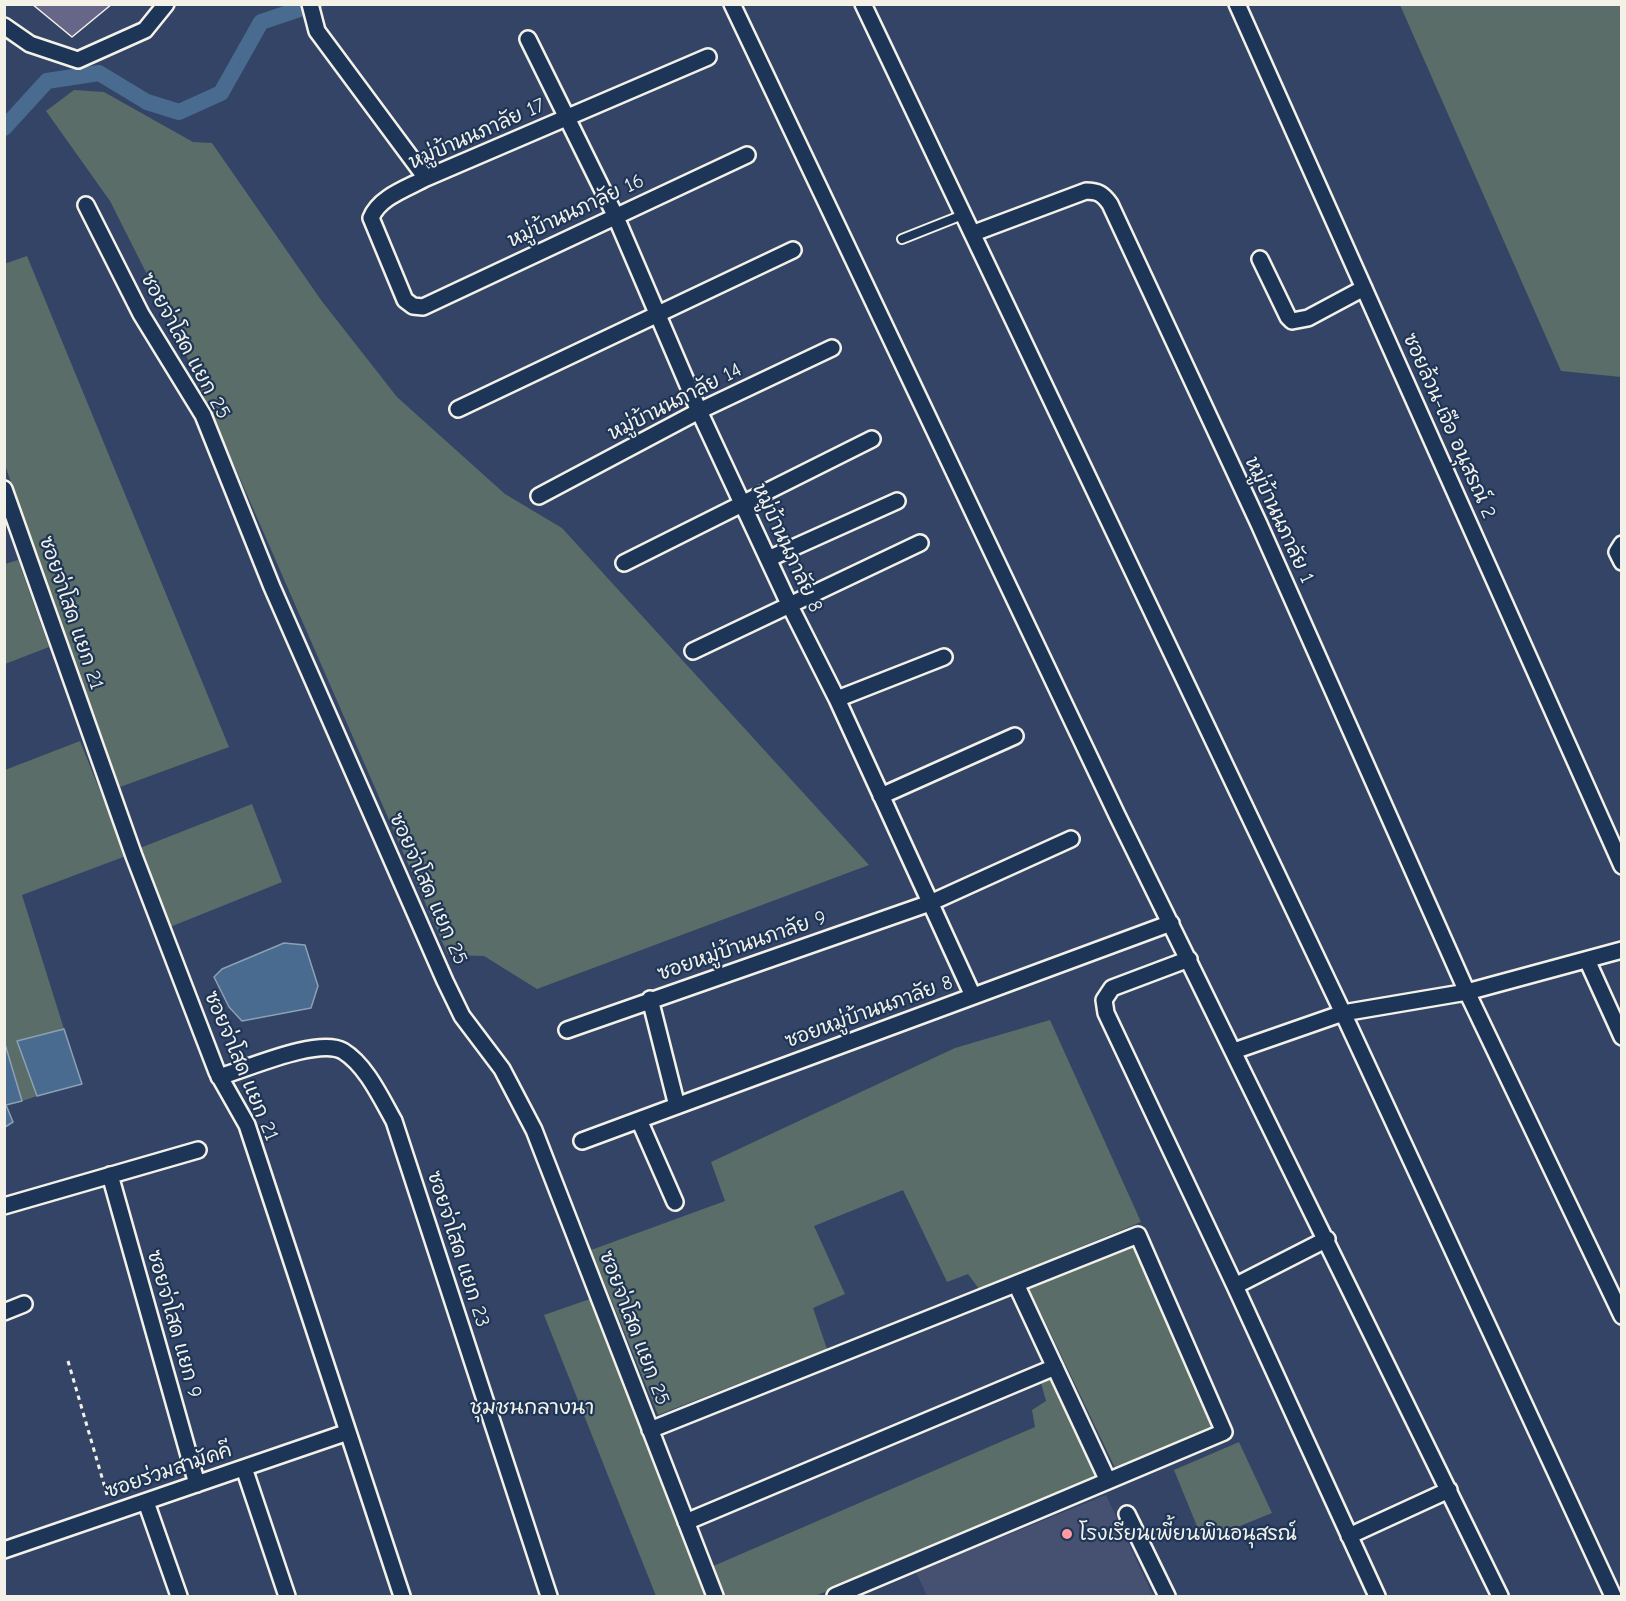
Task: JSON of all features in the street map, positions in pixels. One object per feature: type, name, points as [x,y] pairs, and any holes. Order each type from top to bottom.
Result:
[{"type":"street","points":[[4,26],[30,44],[78,60],[146,30],[166,4]]},
{"type":"street","points":[[310,4],[317,31],[426,178]]},
{"type":"street","points":[[732,4],[1171,923],[1500,1596]]},
{"type":"street","points":[[863,4],[965,214],[1343,1013],[1613,1596]]},
{"type":"street","name":"ซอยล้วน-เจือ อนุสรณ์ 2","points":[[1237,4],[1622,866]]},
{"type":"street","name":"หมู่บ้านนภาลัย 8","points":[[528,39],[615,215],[699,411],[790,606],[837,699],[973,996]]},
{"type":"street","name":"หมู่บ้านนภาลัย 17","points":[[423,307],[413,306],[405,300],[371,218],[375,208],[426,178],[708,57]]},
{"type":"street","name":"หมู่บ้านนภาลัย 16","points":[[423,307],[747,155]]},
{"type":"street","name":"หมู่บ้านนภาลัย 1","points":[[974,233],[1086,192],[1096,191],[1110,204],[1259,524],[1467,992],[1622,1316]]},
{"type":"street","name":"ซอยจ่าโสด แยก 25","points":[[86,205],[141,314],[203,415],[272,586],[445,981],[462,1016],[502,1069],[534,1130],[715,1596]]},
{"type":"street","points":[[458,409],[657,312],[793,250]]},
{"type":"street","points":[[1260,259],[1292,321],[1308,318],[1364,288]]},
{"type":"street","name":"หมู่บ้านนภาลัย 14","points":[[539,496],[699,411],[832,348]]},
{"type":"street","points":[[624,564],[872,439]]},
{"type":"street","name":"ซอยจ่าโสด แยก 21","points":[[4,489],[134,856],[219,1077],[239,1107],[247,1125],[402,1596]]},
{"type":"street","points":[[768,559],[897,501]]},
{"type":"street","points":[[693,651],[920,543]]},
{"type":"street","points":[[1622,544],[1617,552],[1622,562]]},
{"type":"street","points":[[837,699],[944,657]]},
{"type":"street","points":[[881,796],[1015,736]]},
{"type":"street","name":"ซอยหมู่บ้านนภาลัย 9","points":[[567,1030],[650,999],[930,903],[1071,839]]},
{"type":"street","name":"ซอยหมู่บ้านนภาลัย 8","points":[[582,1141],[1171,923]]},
{"type":"street","points":[[1234,1051],[1343,1013],[1467,992],[1622,950]]},
{"type":"street","points":[[1189,958],[1112,988],[1104,1000],[1106,1013],[1235,1286],[1377,1596]]},
{"type":"street","points":[[1587,960],[1622,1036]]},
{"type":"street","points":[[650,999],[677,1106]]},
{"type":"street","name":"ซอยจ่าโสด แยก 23","points":[[219,1077],[318,1046],[341,1050],[347,1054],[376,1089],[394,1121],[549,1596]]},
{"type":"street","points":[[639,1120],[675,1202]]},
{"type":"street","points":[[4,1206],[198,1150]]},
{"type":"street","name":"ซอยจ่าโสด แยก 9","points":[[110,1175],[197,1484]]},
{"type":"street","points":[[650,1430],[1138,1235],[1224,1432],[835,1596]]},
{"type":"street","points":[[1235,1286],[1327,1239]]},
{"type":"street","points":[[1016,1284],[1107,1481]]},
{"type":"street","points":[[4,1312],[24,1304]]},
{"type":"street","points":[[686,1522],[1055,1367]]},
{"type":"street","name":"ซอยร่วมสามัคคี","points":[[4,1550],[348,1432]]},
{"type":"street","points":[[244,1468],[287,1596]]},
{"type":"street","points":[[1349,1536],[1449,1490]]},
{"type":"street","points":[[146,1502],[179,1596]]},
{"type":"street","points":[[1127,1514],[1167,1596]]},
{"type":"lane","points":[[902,238],[965,214]]},
{"type":"path","points":[[68,1361],[112,1513]]},
{"type":"shaded area","points":[[284,943],[305,945],[318,986],[311,1008],[242,1021],[229,1007],[214,977],[222,969]]},
{"type":"shaded area","points":[[64,1029],[82,1084],[37,1096],[17,1041]]},
{"type":"shaded area","points":[[5,1044],[22,1101],[6,1105],[13,1122],[5,1127]]},
{"type":"shaded area","name":"โรงเรียนเพี้ยนพินอนุสรณ์","points":[[1106,1495],[1153,1596],[927,1596],[916,1572]]},
{"type":"green space","points":[[1400,5],[1621,5],[1621,377],[1561,371]]},
{"type":"green space","points":[[74,90],[104,92],[193,142],[212,143],[321,300],[397,397],[505,494],[562,528],[869,865],[537,989],[484,956],[448,955],[176,332],[110,201],[46,111]]},
{"type":"green space","points":[[27,256],[229,747],[120,787],[83,692],[5,465],[4,264]]},
{"type":"green space","points":[[18,560],[49,647],[5,664],[5,564]]},
{"type":"green space","points":[[80,741],[126,856],[22,895],[64,1029],[18,1041],[37,1096],[22,1101],[5,1044],[5,770]]},
{"type":"green space","points":[[252,804],[282,882],[170,927],[140,848]]},
{"type":"green space","points":[[1050,1020],[1141,1222],[979,1289],[968,1274],[947,1282],[903,1190],[814,1226],[845,1294],[813,1308],[827,1349],[658,1415],[591,1250],[725,1201],[711,1162],[955,1048]]},
{"type":"green space","points":[[1136,1242],[1215,1429],[1116,1470],[1028,1286]]},
{"type":"green space","points":[[590,1299],[707,1596],[656,1596],[544,1315]]},
{"type":"green space","points":[[1052,1375],[1100,1480],[815,1596],[724,1596],[711,1567],[1035,1427],[1032,1410],[1046,1401],[1041,1383]]},
{"type":"green space","points":[[1239,1442],[1272,1513],[1203,1541],[1174,1470]]},
{"type":"building","points":[[32,4],[112,4],[72,37]]},
{"type":"waterway","points":[[4,128],[47,81],[99,73],[147,102],[179,112],[221,93],[261,22],[315,4]]},
{"type":"place","name":"โรงเรียนเพี้ยนพินอนุสรณ์","points":[[1067,1534]]},
{"type":"district","name":"ชุมชนกลางนา","points":[[532,1408]]}]
